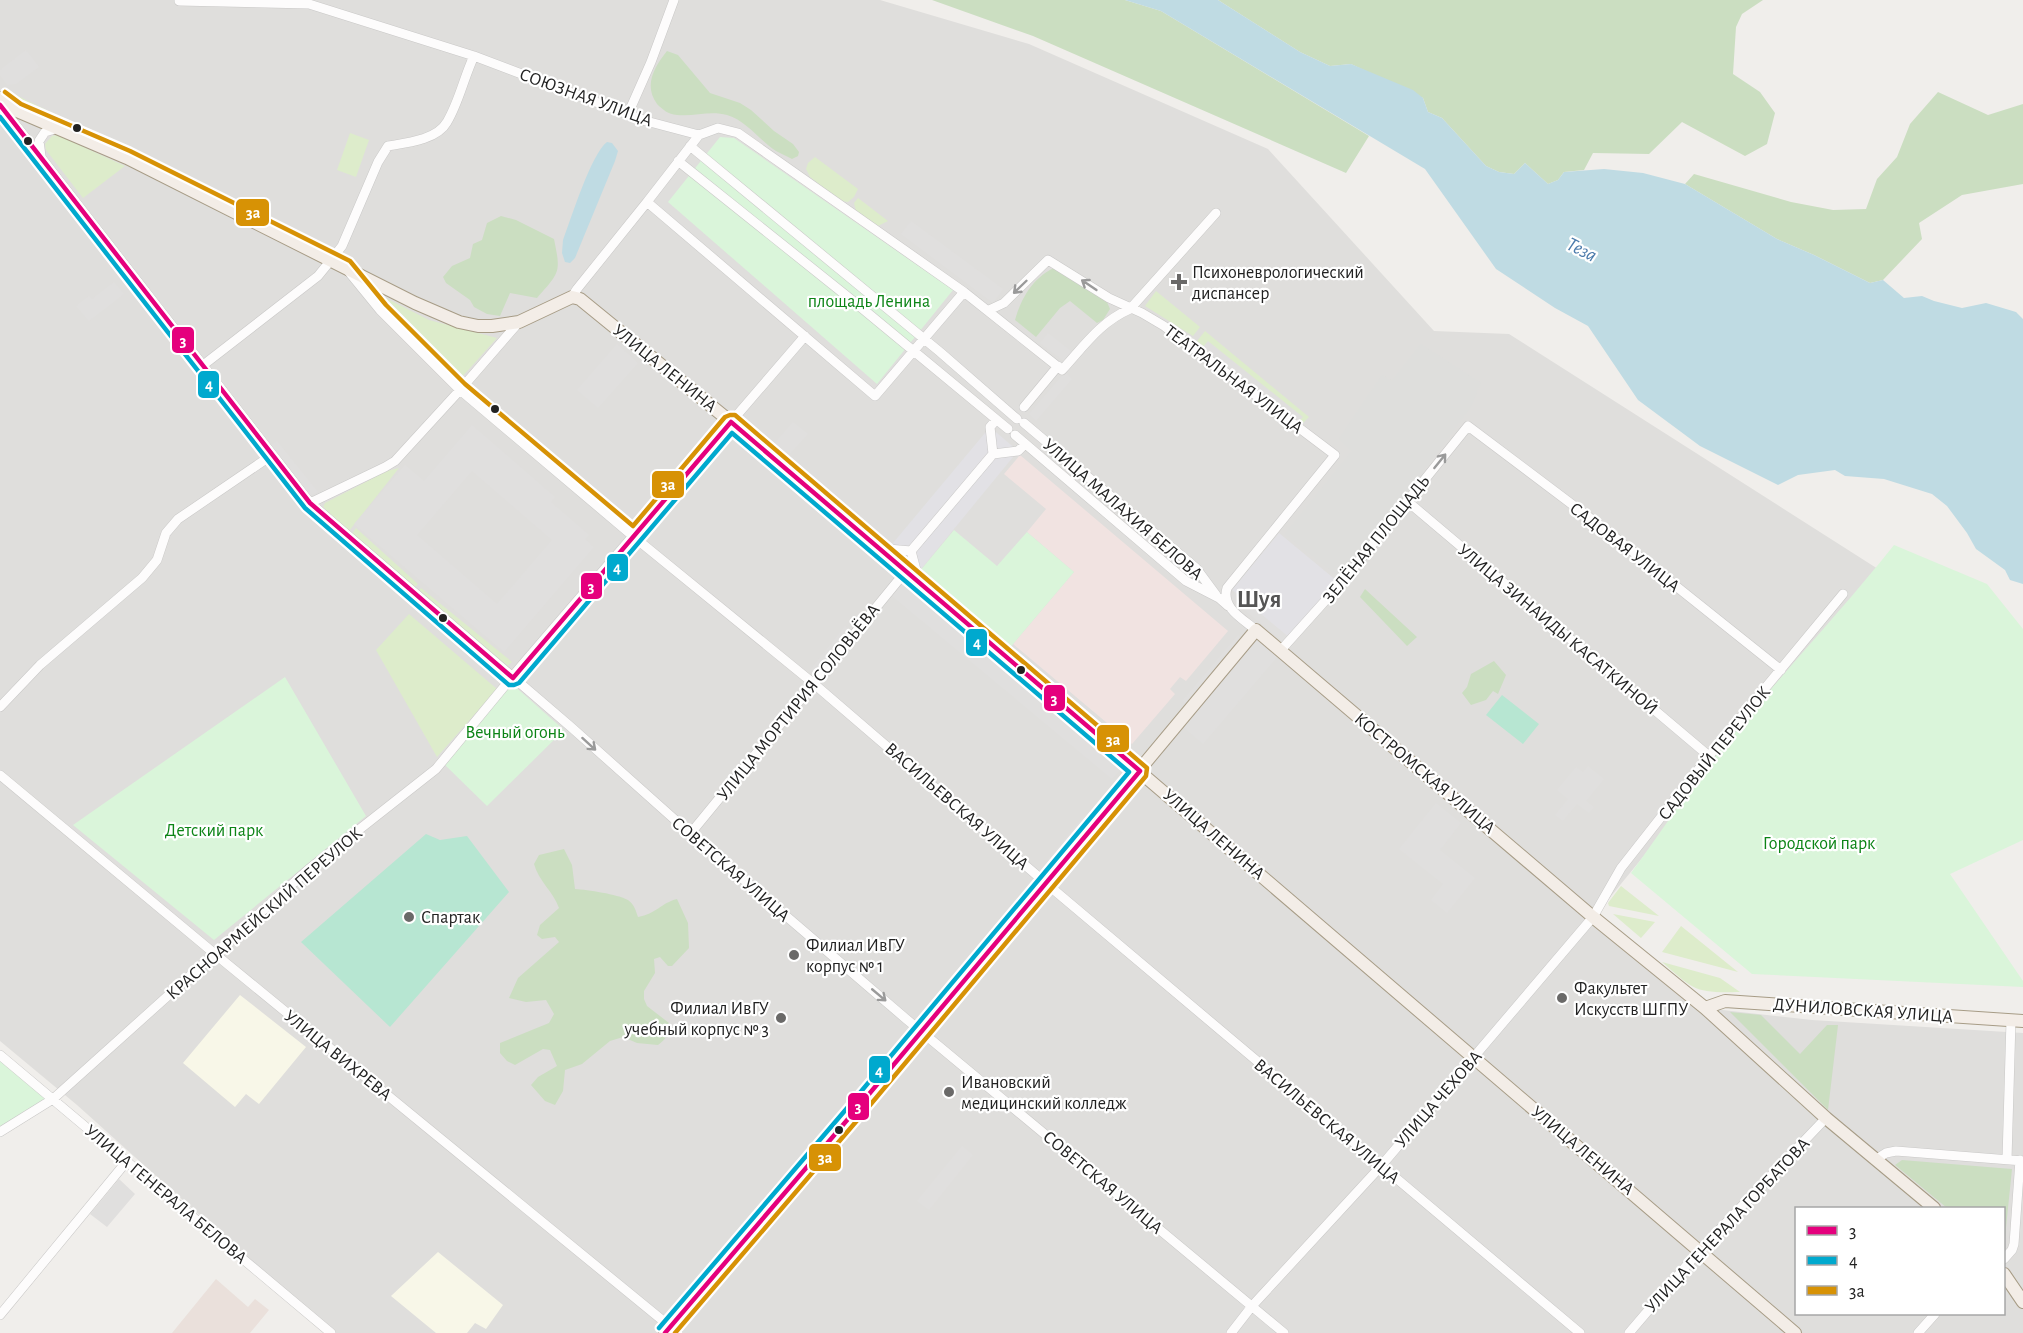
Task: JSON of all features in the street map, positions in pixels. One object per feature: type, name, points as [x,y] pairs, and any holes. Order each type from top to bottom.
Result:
[{"type":"main road","points":[[0,98],[17,111],[127,158],[415,303],[459,322],[478,326],[519,322],[572,297]]},
{"type":"main road","name":"УЛИЦА ЛЕНИНА","points":[[572,297],[580,299],[912,573],[1003,656],[1795,1333]]},
{"type":"main road","points":[[671,1331],[1256,630]]},
{"type":"main road","name":"КОСТРОМСКАЯ УЛИЦА","points":[[1256,630],[1593,917],[1705,1008],[1826,1118],[1932,1207]]},
{"type":"main road","name":"ДУНИЛОВСКАЯ УЛИЦА","points":[[1705,1008],[1725,1001],[2017,1021]]},
{"type":"main road","points":[[2005,1275],[2022,1297]]},
{"type":"street","points":[[628,114],[651,62],[674,0]]},
{"type":"street","name":"СОЮЗНАЯ УЛИЦА","points":[[179,1],[309,4],[474,56],[628,114],[699,135]]},
{"type":"street","points":[[202,366],[318,276],[342,246],[378,162],[388,146],[420,140],[447,123],[474,56]]},
{"type":"street","points":[[0,105],[310,503],[395,460],[519,322]]},
{"type":"street","points":[[41,159],[39,141],[45,132],[58,128]]},
{"type":"street","points":[[572,297],[699,135],[718,128],[738,133],[964,292],[1060,368]]},
{"type":"street","points":[[690,146],[924,339]]},
{"type":"street","points":[[678,161],[914,351]]},
{"type":"street","points":[[647,202],[875,396],[964,292]]},
{"type":"street","points":[[1024,407],[1102,326],[1114,316],[1130,309],[1216,213]]},
{"type":"street","name":"ТЕАТРАЛЬНАЯ УЛИЦА","points":[[988,310],[1004,303],[1048,260],[1108,298],[1164,326],[1335,455],[1227,588],[1225,596],[1230,608]]},
{"type":"street","name":"ВАСИЛЬЕВСКАЯ УЛИЦА","points":[[346,267],[380,310],[460,390],[634,537],[813,683],[1380,1166],[1580,1333]]},
{"type":"street","name":"КРАСНОАРМЕЙСКИЙ ПЕРЕУЛОК","points":[[0,1132],[53,1099],[309,869],[436,769],[522,665],[805,336]]},
{"type":"street","name":"УЛИЦА МАЛАХИЯ БЕЛОВА","points":[[924,339],[1196,568],[1218,598]]},
{"type":"street","name":"УЛИЦА МАЛАХИЯ БЕЛОВА","points":[[914,351],[1186,581],[1218,598],[1230,608]]},
{"type":"street","points":[[993,454],[990,427],[996,420]]},
{"type":"street","points":[[1012,432],[1010,422],[1021,421]]},
{"type":"street","name":"УЛИЦА МАЛАХИЯ БЕЛОВА","points":[[1012,432],[1023,432],[1021,421]]},
{"type":"street","name":"ЗЕЛЁНАЯ ПЛОЩАДЬ","points":[[1281,650],[1342,582],[1468,426]]},
{"type":"street","name":"САДОВАЯ УЛИЦА","points":[[1468,426],[1611,534],[1781,670]]},
{"type":"street","points":[[912,573],[911,551],[993,454],[1018,451],[1024,444]]},
{"type":"street","points":[[0,707],[40,665],[142,579],[157,560],[166,533],[178,519],[272,455]]},
{"type":"street","name":"УЛИЦА ЗИНАИДЫ КАСАТКИНОЙ","points":[[1407,501],[1709,756]]},
{"type":"street","name":"СОВЕТСКАЯ УЛИЦА","points":[[310,503],[690,834],[921,1031],[1284,1333]]},
{"type":"street","points":[[888,549],[911,551]]},
{"type":"street","name":"УЛИЦА МОРТИРИЯ СОЛОВЬЁВА","points":[[690,834],[813,683],[912,573]]},
{"type":"street","name":"САДОВЫЙ ПЕРЕУЛОК","points":[[1593,917],[1621,868],[1709,756],[1843,594]]},
{"type":"street","points":[[1230,608],[1256,630]]},
{"type":"street","name":"УЛИЦА ВИХРЕВА","points":[[0,775],[671,1331]]},
{"type":"street","name":"УЛИЦА ЧЕХОВА","points":[[1231,1333],[1252,1306],[1380,1166],[1593,917]]},
{"type":"street","points":[[2007,1159],[2017,1021]]},
{"type":"street","name":"УЛИЦА ГЕНЕРАЛА БЕЛОВА","points":[[0,1055],[331,1333]]},
{"type":"street","name":"УЛИЦА ГЕНЕРАЛА ГОРБАТОВА","points":[[1629,1333],[1699,1251],[1826,1118]]},
{"type":"street","points":[[1875,1160],[1896,1151],[2021,1160],[2014,1244],[2005,1257]]},
{"type":"street","points":[[0,1315],[127,1161]]},
{"type":"street","points":[[1918,1333],[1934,1315]]},
{"type":"shaded area","points":[[0,0],[880,0],[1029,44],[1268,149],[1434,331],[1509,334],[1878,569],[1594,917],[1705,1008],[1812,1020],[2023,1033],[2023,1333],[331,1333],[77,1105],[0,1041]]},
{"type":"shaded area","points":[[26,50],[39,67],[16,84],[7,85],[0,75],[0,70]]},
{"type":"shaded area","points":[[911,221],[1003,289],[993,303],[901,234]]},
{"type":"shaded area","points":[[114,282],[124,294],[89,321],[76,306],[89,296],[92,299]]},
{"type":"shaded area","points":[[1048,333],[1072,352],[1065,362],[1040,343]]},
{"type":"shaded area","points":[[1208,341],[1303,417],[1299,421],[1203,347]]},
{"type":"shaded area","points":[[617,344],[638,363],[598,408],[577,390]]},
{"type":"shaded area","points":[[1421,344],[1481,383],[1470,408],[1423,471],[1338,576],[1285,534],[1352,451],[1339,439],[1382,375],[1392,381]]},
{"type":"shaded area","points":[[1065,372],[1072,379],[1036,421],[1029,414]]},
{"type":"shaded area","points":[[793,422],[808,434],[787,457],[773,445]]},
{"type":"shaded area","points":[[472,425],[555,497],[551,502],[589,535],[585,539],[594,547],[504,652],[354,524],[405,465],[424,481]],"holes":[[[472,471],[552,540],[497,604],[417,535]]]},
{"type":"shaded area","points":[[990,427],[1018,451],[917,574],[888,549]]},
{"type":"shaded area","points":[[277,441],[318,492],[309,496],[270,446]]},
{"type":"shaded area","points":[[1020,455],[1228,631],[1186,681],[1180,677],[1170,689],[1175,694],[1132,744],[1013,644],[1074,572],[1027,532],[1046,509],[1004,474]]},
{"type":"shaded area","points":[[1279,533],[1337,581],[1290,638],[1232,590]]},
{"type":"shaded area","points":[[906,579],[1126,763],[1112,779],[892,596]]},
{"type":"shaded area","points":[[1235,592],[1288,636],[1283,642],[1230,598]]},
{"type":"shaded area","points":[[845,626],[854,633],[819,677],[810,670]]},
{"type":"shaded area","points":[[1238,635],[1246,643],[1191,708],[1182,701]]},
{"type":"shaded area","points":[[1257,638],[1278,656],[1203,744],[1182,726]]},
{"type":"shaded area","points":[[1588,766],[1604,779],[1586,801],[1594,807],[1589,813],[1577,804],[1563,821],[1555,815],[1568,799],[1557,790],[1576,767],[1583,772]]},
{"type":"shaded area","points":[[1436,803],[1461,823],[1440,850],[1475,878],[1447,913],[1431,900],[1443,884],[1399,849]]},
{"type":"shaded area","points":[[1083,817],[1091,823],[1055,865],[1048,859]]},
{"type":"shaded area","points":[[240,995],[306,1047],[259,1104],[246,1094],[235,1107],[183,1063]]},
{"type":"shaded area","points":[[962,1146],[973,1155],[929,1210],[917,1201]]},
{"type":"shaded area","points":[[119,1179],[135,1194],[107,1227],[90,1214]]},
{"type":"shaded area","points":[[438,1252],[503,1305],[486,1329],[475,1323],[467,1333],[436,1333],[391,1296]]},
{"type":"shaded area","points":[[216,1279],[248,1307],[255,1299],[269,1310],[250,1333],[172,1333]]},
{"type":"green space","points":[[932,0],[1125,0],[1161,11],[1369,136],[1346,173],[1033,36]]},
{"type":"green space","points":[[1218,0],[1763,0],[1742,14],[1736,27],[1733,74],[1760,92],[1775,113],[1767,144],[1745,156],[1682,122],[1649,154],[1593,153],[1584,170],[1564,172],[1558,180],[1548,184],[1525,163],[1514,174],[1499,172],[1486,166],[1442,118],[1428,112],[1423,98],[1351,64],[1330,66],[1300,52]]},
{"type":"green space","points":[[667,51],[678,55],[710,93],[740,103],[751,110],[774,131],[793,144],[799,152],[798,156],[792,159],[776,151],[747,126],[727,115],[714,113],[677,115],[661,108],[653,97],[651,83],[658,63]]},
{"type":"green space","points":[[10,92],[83,128],[80,132],[16,101]]},
{"type":"green space","points":[[1938,92],[1988,115],[2023,104],[2023,184],[1962,195],[1919,223],[1922,239],[1883,280],[1870,283],[1777,239],[1685,184],[1694,174],[1791,202],[1833,210],[1866,209],[1877,179],[1897,157],[1910,124]]},
{"type":"green space","points":[[350,133],[369,140],[356,177],[337,170]]},
{"type":"green space","points":[[57,135],[125,166],[83,198],[46,150],[45,144],[52,136]]},
{"type":"green space","name":"площадь Ленина","points":[[720,137],[734,138],[953,290],[877,384],[668,202]]},
{"type":"green space","points":[[815,157],[858,189],[854,197],[848,202],[841,201],[810,177],[806,169],[808,163]]},
{"type":"green space","points":[[858,198],[888,221],[878,226],[856,211],[854,203]]},
{"type":"green space","points":[[501,216],[516,220],[554,239],[558,266],[554,277],[537,298],[510,293],[500,316],[487,314],[474,307],[470,300],[446,283],[443,277],[452,266],[470,258],[473,244],[482,240],[487,223]]},
{"type":"green space","points":[[1058,266],[1107,302],[1110,309],[1103,320],[1097,323],[1070,301],[1060,308],[1036,337],[1015,320],[1030,288],[1042,275]]},
{"type":"green space","points":[[1156,291],[1200,327],[1193,336],[1145,306]]},
{"type":"green space","points":[[376,293],[429,320],[497,338],[462,377],[458,378],[441,369]]},
{"type":"green space","points":[[1205,331],[1309,417],[1303,423],[1197,341]]},
{"type":"green space","points":[[399,468],[349,531],[323,507],[325,503],[387,471]]},
{"type":"green space","points":[[356,528],[418,584],[414,588],[352,534]]},
{"type":"green space","points":[[954,530],[997,566],[1027,532],[1074,572],[1003,656],[914,578]]},
{"type":"green space","name":"Городской парк","points":[[1894,545],[1987,584],[2023,629],[2023,840],[1950,874],[2023,981],[2023,987],[1752,974],[1631,873],[1714,758]]},
{"type":"green space","points":[[421,588],[512,662],[506,667],[418,593]]},
{"type":"green space","points":[[1365,589],[1417,637],[1407,646],[1360,597]]},
{"type":"green space","points":[[409,614],[497,689],[437,757],[376,650]]},
{"type":"green space","points":[[1494,661],[1506,675],[1498,694],[1493,691],[1486,700],[1471,705],[1462,693],[1467,687],[1471,674]]},
{"type":"green space","name":"Детский парк","points":[[285,677],[366,816],[214,940],[73,825]]},
{"type":"green space","name":"Вечный огонь","points":[[511,683],[564,730],[487,806],[444,764]]},
{"type":"green space","points":[[1502,695],[1539,724],[1523,744],[1486,715]]},
{"type":"green space","name":"Спартак","points":[[426,834],[440,840],[467,836],[509,892],[390,1027],[301,942]]},
{"type":"green space","points":[[564,849],[572,865],[575,889],[610,894],[628,900],[638,917],[677,899],[688,923],[689,948],[672,966],[668,966],[660,957],[654,959],[655,973],[644,991],[647,1006],[669,1023],[669,1030],[665,1038],[658,1045],[637,1043],[623,1037],[610,1041],[582,1064],[565,1070],[563,1091],[555,1105],[545,1101],[531,1085],[538,1077],[557,1066],[550,1050],[543,1049],[515,1065],[507,1061],[500,1053],[500,1043],[549,1023],[554,1014],[546,1000],[526,1002],[509,998],[518,978],[559,942],[555,937],[542,939],[537,935],[540,925],[559,908],[534,864],[539,855]]},
{"type":"green space","points":[[1621,886],[1659,916],[1609,906],[1608,903]]},
{"type":"green space","points":[[1613,914],[1655,922],[1641,938]]},
{"type":"green space","points":[[1681,926],[1738,972],[1662,952]]},
{"type":"green space","points":[[1662,962],[1720,978],[1740,992],[1713,992],[1696,988]]},
{"type":"green space","points":[[1730,1012],[1761,1015],[1800,1054],[1827,1025],[1838,1025],[1828,1110]]},
{"type":"green space","points":[[0,1060],[48,1100],[0,1128]]},
{"type":"green space","points":[[1902,1160],[2012,1169],[2005,1237],[2005,1207],[1946,1207],[1895,1165]]},
{"type":"water","name":"Теза","points":[[1125,0],[1218,0],[1300,52],[1330,66],[1351,64],[1413,90],[1423,98],[1428,112],[1442,118],[1486,166],[1499,172],[1514,174],[1525,163],[1548,184],[1558,180],[1564,172],[1604,169],[1643,173],[1685,184],[1777,239],[1870,283],[1883,280],[1904,298],[1922,296],[1962,308],[1986,303],[2016,312],[2023,319],[2023,584],[2010,580],[2005,570],[1976,549],[1947,506],[1932,494],[1884,479],[1845,476],[1835,470],[1798,475],[1778,485],[1700,446],[1638,400],[1588,326],[1555,308],[1496,269],[1425,169],[1161,11]]},
{"type":"water","points":[[607,142],[612,143],[618,151],[615,161],[575,258],[570,263],[565,262],[562,253],[563,240],[594,159]]},
{"type":"transit line","name":"3а","points":[[5,92],[21,104],[130,151],[350,261],[386,305],[465,384],[633,526],[725,417],[735,415],[1147,768],[1146,776],[675,1333]]},
{"type":"transit line","name":"3","points":[[0,105],[310,503],[513,678],[731,422],[1140,771],[665,1333]]},
{"type":"transit line","name":"4","points":[[0,117],[305,508],[509,685],[519,683],[732,433],[1129,772],[659,1328]]},
{"type":"place","name":"Психоневрологический диспансер","points":[[1179,282]]},
{"type":"place","name":"Спартак","points":[[409,917]]},
{"type":"place","name":"Филиал ИвГУ корпус № 1","points":[[794,955]]},
{"type":"place","name":"Факультет Искусств ШГПУ","points":[[1562,998]]},
{"type":"place","name":"Филиал ИвГУ учебный корпус № 3","points":[[781,1018]]},
{"type":"place","name":"Ивановский медицинский колледж","points":[[949,1092]]},
{"type":"district","name":"Шуя","points":[[1259,599]]}]
